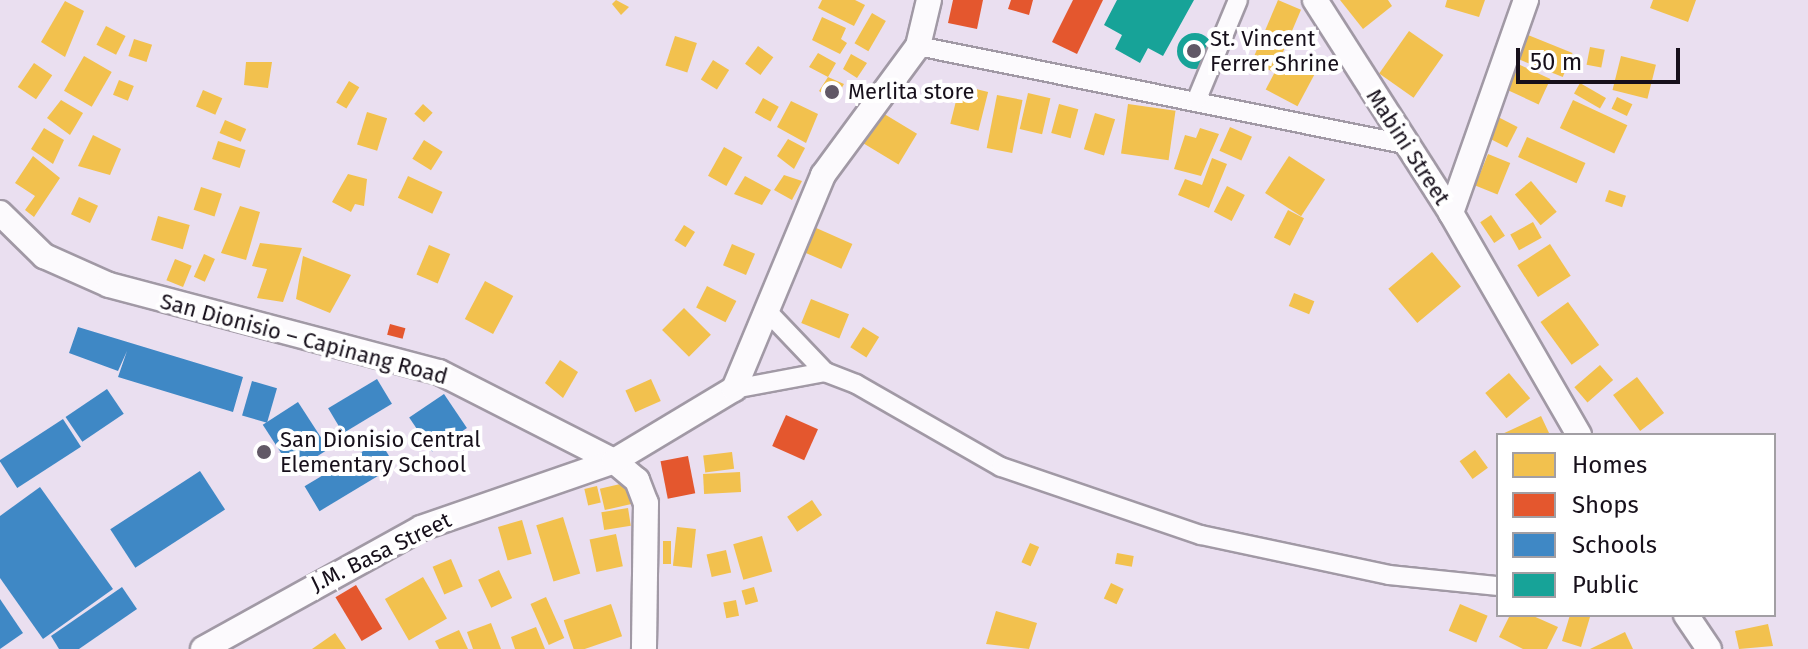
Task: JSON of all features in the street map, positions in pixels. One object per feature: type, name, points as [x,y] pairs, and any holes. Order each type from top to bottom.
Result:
[{"type":"main road","points":[[734,389],[823,175],[918,46],[929,0]]},
{"type":"main road","name":"Mabini Street","points":[[1315,0],[1451,213],[1578,433]]},
{"type":"main road","points":[[1451,213],[1526,0]]},
{"type":"main road","name":"San Dionisio – Capinang Road","points":[[0,213],[44,256],[109,285],[439,372],[614,461],[637,480],[646,503],[644,649]]},
{"type":"main road","name":"J.M. Basa Street","points":[[203,649],[421,528],[614,461],[734,389]]},
{"type":"main road","points":[[1687,617],[1709,649]]},
{"type":"street","points":[[1197,99],[1238,0]]},
{"type":"street","points":[[918,46],[1197,99],[1406,144]]},
{"type":"street","points":[[766,310],[825,372],[856,384],[1001,467],[1201,535],[1389,575],[1496,586]]},
{"type":"street","points":[[734,389],[825,372]]},
{"type":"building: Homes","points":[[616,0],[629,7],[621,15],[612,4]]},
{"type":"building: Homes","points":[[822,0],[855,0],[865,5],[854,26],[818,8]]},
{"type":"building: Homes","points":[[1278,0],[1301,10],[1274,72],[1251,63]]},
{"type":"building: Homes","points":[[1340,0],[1388,0],[1392,6],[1363,29]]},
{"type":"building: Homes","points":[[1447,0],[1485,0],[1479,17],[1445,7]]},
{"type":"building: Homes","points":[[1653,0],[1696,0],[1688,22],[1650,8]]},
{"type":"building: Homes","points":[[65,1],[84,11],[65,57],[41,42]]},
{"type":"building: Homes","points":[[872,13],[886,21],[868,51],[854,43]]},
{"type":"building: Homes","points":[[822,17],[846,28],[841,39],[847,43],[840,54],[812,40]]},
{"type":"building: Homes","points":[[106,26],[126,36],[116,55],[96,45]]},
{"type":"building: Homes","points":[[1409,31],[1443,55],[1414,98],[1379,74]]},
{"type":"building: Homes","points":[[1528,35],[1573,53],[1563,77],[1518,59]]},
{"type":"building: Homes","points":[[675,36],[697,43],[687,73],[665,65]]},
{"type":"building: Homes","points":[[134,39],[152,45],[147,62],[128,56]]},
{"type":"building: Homes","points":[[758,46],[773,57],[760,75],[745,64]]},
{"type":"building: Homes","points":[[1590,47],[1605,50],[1601,68],[1587,65]]},
{"type":"building: Homes","points":[[818,53],[836,63],[828,77],[809,67]]},
{"type":"building: Homes","points":[[851,54],[867,63],[857,78],[843,69]]},
{"type":"building: Homes","points":[[1284,55],[1316,72],[1297,106],[1266,89]]},
{"type":"building: Homes","points":[[84,56],[112,72],[92,107],[64,91]]},
{"type":"building: Homes","points":[[1621,56],[1656,65],[1647,99],[1613,90]]},
{"type":"building: Homes","points":[[713,60],[729,70],[717,90],[701,80]]},
{"type":"building: Homes","points":[[246,62],[272,62],[268,88],[244,85]]},
{"type":"building: Homes","points":[[34,63],[52,75],[36,99],[18,87]]},
{"type":"building: Homes","points":[[1516,63],[1550,79],[1539,104],[1504,88]]},
{"type":"building: Homes","points":[[828,77],[844,84],[834,101],[819,91]]},
{"type":"building: Homes","points":[[119,80],[134,86],[128,101],[113,95]]},
{"type":"building: Homes","points":[[349,81],[359,87],[346,109],[336,102]]},
{"type":"building: Homes","points":[[1580,83],[1606,98],[1600,108],[1574,93]]},
{"type":"building: Homes","points":[[960,85],[988,92],[978,131],[950,124]]},
{"type":"building: Homes","points":[[203,90],[222,98],[215,115],[196,107]]},
{"type":"building: Homes","points":[[1028,93],[1050,98],[1042,134],[1020,129]]},
{"type":"building: Homes","points":[[997,95],[1023,100],[1012,153],[987,148]]},
{"type":"building: Homes","points":[[1617,97],[1632,104],[1627,116],[1612,109]]},
{"type":"building: Homes","points":[[763,98],[779,107],[771,122],[755,113]]},
{"type":"building: Homes","points":[[61,100],[83,113],[70,135],[47,118]]},
{"type":"building: Homes","points":[[1573,100],[1627,125],[1614,153],[1560,128]]},
{"type":"building: Homes","points":[[791,101],[818,114],[806,143],[777,127]]},
{"type":"building: Homes","points":[[423,104],[433,113],[424,122],[414,114]]},
{"type":"building: Homes","points":[[1059,104],[1078,109],[1071,138],[1051,133]]},
{"type":"building: Homes","points":[[1128,104],[1176,111],[1169,160],[1121,154]]},
{"type":"building: Homes","points":[[367,112],[387,118],[377,151],[357,145]]},
{"type":"building: Homes","points":[[881,112],[917,134],[898,164],[862,143]]},
{"type":"building: Homes","points":[[1095,113],[1115,119],[1104,155],[1084,149]]},
{"type":"building: Homes","points":[[1498,117],[1518,127],[1507,147],[1488,137]]},
{"type":"building: Homes","points":[[225,120],[246,129],[241,142],[220,133]]},
{"type":"building: Homes","points":[[1230,127],[1252,137],[1241,161],[1219,151]]},
{"type":"building: Homes","points":[[44,128],[64,140],[53,164],[31,149]]},
{"type":"building: Homes","points":[[1200,128],[1219,134],[1201,176],[1174,169],[1185,135],[1196,138]]},
{"type":"building: Homes","points":[[93,135],[121,149],[110,175],[78,166]]},
{"type":"building: Homes","points":[[1527,137],[1585,163],[1577,183],[1518,157]]},
{"type":"building: Homes","points":[[788,139],[805,148],[794,169],[777,156]]},
{"type":"building: Homes","points":[[424,140],[443,152],[431,170],[412,159]]},
{"type":"building: Homes","points":[[218,141],[246,150],[240,168],[212,159]]},
{"type":"building: Homes","points":[[724,147],[742,157],[726,186],[708,176]]},
{"type":"building: Homes","points":[[1488,154],[1510,163],[1498,195],[1475,186]]},
{"type":"building: Homes","points":[[33,156],[60,178],[34,217],[25,210],[35,196],[15,183]]},
{"type":"building: Homes","points":[[1289,156],[1325,179],[1301,216],[1265,193]]},
{"type":"building: Homes","points":[[1212,158],[1227,164],[1209,208],[1178,195],[1185,179],[1202,185]]},
{"type":"building: Homes","points":[[348,174],[367,179],[364,206],[355,204],[351,212],[332,202]]},
{"type":"building: Homes","points":[[784,175],[802,181],[792,200],[774,190]]},
{"type":"building: Homes","points":[[408,176],[442,192],[432,214],[398,198]]},
{"type":"building: Homes","points":[[745,176],[771,190],[762,205],[734,194]]},
{"type":"building: Homes","points":[[1531,181],[1557,212],[1541,225],[1515,194]]},
{"type":"building: Homes","points":[[1227,186],[1245,195],[1232,221],[1214,212]]},
{"type":"building: Homes","points":[[201,187],[222,194],[215,217],[194,210]]},
{"type":"building: Homes","points":[[1609,190],[1626,196],[1622,207],[1605,201]]},
{"type":"building: Homes","points":[[79,197],[98,206],[90,223],[71,214]]},
{"type":"building: Homes","points":[[240,206],[260,212],[246,260],[221,253]]},
{"type":"building: Homes","points":[[1288,210],[1304,218],[1290,246],[1274,238]]},
{"type":"building: Homes","points":[[1491,215],[1505,236],[1494,243],[1480,222]]},
{"type":"building: Homes","points":[[158,216],[190,225],[183,249],[151,240]]},
{"type":"building: Homes","points":[[1533,222],[1542,238],[1519,250],[1510,235]]},
{"type":"building: Homes","points":[[684,225],[695,232],[685,247],[674,240]]},
{"type":"building: Homes","points":[[814,227],[852,244],[841,269],[803,252]]},
{"type":"building: Homes","points":[[260,243],[302,248],[283,302],[257,298],[267,269],[252,266]]},
{"type":"building: Homes","points":[[732,244],[755,254],[746,275],[723,265]]},
{"type":"building: Homes","points":[[1550,244],[1571,276],[1538,297],[1517,265]]},
{"type":"building: Homes","points":[[429,245],[450,254],[438,283],[416,274]]},
{"type":"building: Homes","points":[[1432,252],[1461,286],[1417,323],[1388,289]]},
{"type":"building: Homes","points":[[204,254],[215,259],[205,282],[194,277]]},
{"type":"building: Homes","points":[[303,256],[351,275],[330,313],[296,299]]},
{"type":"building: Homes","points":[[175,259],[192,266],[183,287],[166,280]]},
{"type":"building: Homes","points":[[485,281],[513,296],[493,334],[465,319]]},
{"type":"building: Homes","points":[[707,286],[736,301],[726,322],[696,307]]},
{"type":"building: Homes","points":[[1294,293],[1314,301],[1309,314],[1289,306]]},
{"type":"building: Homes","points":[[811,299],[849,314],[839,338],[801,323]]},
{"type":"building: Homes","points":[[1568,302],[1599,345],[1572,365],[1540,322]]},
{"type":"building: Homes","points":[[684,308],[711,335],[689,357],[662,330]]},
{"type":"building: Homes","points":[[863,327],[879,337],[866,357],[850,347]]},
{"type":"building: Homes","points":[[560,360],[578,372],[563,398],[545,383]]},
{"type":"building: Homes","points":[[1600,365],[1613,380],[1587,402],[1574,387]]},
{"type":"building: Homes","points":[[1509,373],[1530,398],[1506,418],[1485,393]]},
{"type":"building: Homes","points":[[1637,377],[1664,413],[1640,431],[1613,395]]},
{"type":"building: Homes","points":[[651,379],[661,401],[635,412],[625,390]]},
{"type":"building: Homes","points":[[1541,416],[1549,433],[1504,433]]},
{"type":"building: Homes","points":[[1475,450],[1488,468],[1473,479],[1460,461]]},
{"type":"building: Homes","points":[[732,452],[734,469],[705,472],[703,456]]},
{"type":"building: Homes","points":[[740,472],[741,492],[704,494],[703,474]]},
{"type":"building: Homes","points":[[633,481],[638,502],[605,510],[600,489]]},
{"type":"building: Homes","points":[[597,486],[601,503],[588,505],[584,489]]},
{"type":"building: Homes","points":[[812,500],[822,515],[797,532],[787,517]]},
{"type":"building: Homes","points":[[628,508],[631,526],[604,530],[601,512]]},
{"type":"building: Homes","points":[[563,517],[580,573],[553,582],[536,525]]},
{"type":"building: Homes","points":[[522,520],[532,554],[508,561],[498,527]]},
{"type":"building: Homes","points":[[677,527],[696,529],[692,568],[673,566]]},
{"type":"building: Homes","points":[[616,534],[623,566],[596,572],[590,540]]},
{"type":"building: Homes","points":[[762,536],[772,572],[743,580],[733,544]]},
{"type":"building: Homes","points":[[663,541],[671,541],[671,564],[663,564]]},
{"type":"building: Homes","points":[[1030,543],[1039,547],[1031,566],[1021,562]]},
{"type":"building: Homes","points":[[726,550],[731,572],[712,577],[707,554]]},
{"type":"building: Homes","points":[[1117,553],[1134,556],[1132,567],[1115,564]]},
{"type":"building: Homes","points":[[451,559],[463,587],[444,594],[433,567]]},
{"type":"building: Homes","points":[[499,570],[512,598],[491,608],[478,580]]},
{"type":"building: Homes","points":[[423,577],[447,619],[409,641],[385,599]]},
{"type":"building: Homes","points":[[1111,583],[1124,589],[1117,604],[1104,598]]},
{"type":"building: Homes","points":[[754,587],[758,601],[746,605],[742,591]]},
{"type":"building: Homes","points":[[546,597],[564,638],[549,645],[530,604]]},
{"type":"building: Homes","points":[[736,600],[739,616],[726,618],[723,602]]},
{"type":"building: Homes","points":[[611,604],[622,636],[585,649],[574,649],[564,620]]},
{"type":"building: Homes","points":[[1460,604],[1488,616],[1476,642],[1449,631]]},
{"type":"building: Homes","points":[[996,611],[1037,623],[1029,649],[986,644]]},
{"type":"building: Homes","points":[[1509,617],[1536,617],[1558,627],[1547,649],[1523,649],[1499,637]]},
{"type":"building: Homes","points":[[1569,617],[1590,617],[1581,647],[1562,641]]},
{"type":"building: Homes","points":[[491,623],[501,649],[473,649],[467,632]]},
{"type":"building: Homes","points":[[1768,624],[1773,646],[1739,649],[1735,631]]},
{"type":"building: Homes","points":[[536,627],[545,649],[515,649],[511,637]]},
{"type":"building: Homes","points":[[459,630],[468,649],[439,649],[435,641]]},
{"type":"building: Homes","points":[[1625,632],[1633,649],[1590,649]]},
{"type":"building: Homes","points":[[335,633],[346,649],[312,649]]},
{"type":"building: Shops","points":[[953,0],[983,0],[977,29],[948,23]]},
{"type":"building: Shops","points":[[1011,0],[1033,0],[1029,15],[1008,9]]},
{"type":"building: Shops","points":[[1073,0],[1103,0],[1077,54],[1052,42]]},
{"type":"building: Shops","points":[[390,324],[405,328],[403,339],[387,335]]},
{"type":"building: Shops","points":[[786,415],[818,429],[804,460],[772,446]]},
{"type":"building: Shops","points":[[688,456],[695,493],[668,499],[661,461]]},
{"type":"building: Shops","points":[[356,585],[382,629],[362,641],[335,597]]},
{"type":"building: Schools","points":[[78,327],[243,377],[233,412],[118,377],[127,351],[118,371],[69,353]]},
{"type":"building: Schools","points":[[377,379],[392,404],[343,433],[328,408]]},
{"type":"building: Schools","points":[[252,381],[277,388],[267,423],[242,416]]},
{"type":"building: Schools","points":[[107,389],[124,414],[82,442],[66,417]]},
{"type":"building: Schools","points":[[444,394],[467,428],[432,451],[409,417]]},
{"type":"building: Schools","points":[[298,402],[328,449],[293,472],[263,425]]},
{"type":"building: Schools","points":[[63,419],[81,447],[17,488],[0,460]]},
{"type":"building: Schools","points":[[380,441],[395,466],[320,511],[305,486]]},
{"type":"building: Schools","points":[[200,471],[225,510],[135,568],[110,529]]},
{"type":"building: Schools","points":[[40,487],[113,589],[43,639],[0,578],[0,516]]},
{"type":"building: Schools","points":[[122,587],[137,609],[79,649],[59,649],[51,636]]},
{"type":"building: Schools","points":[[0,599],[23,633],[0,649]]},
{"type":"building: Public","points":[[1117,0],[1194,0],[1163,56],[1148,48],[1140,63],[1115,49],[1122,35],[1104,25]]},
{"type":"building: Public","name":"St. Vincent Ferrer Shrine","points":[[1195,33],[1208,38],[1213,51],[1208,64],[1195,69],[1182,64],[1177,51],[1182,38]]},
{"type":"place","name":"St. Vincent Ferrer Shrine","points":[[1194,51]]},
{"type":"place","name":"Merlita store","points":[[832,92]]},
{"type":"place","name":"San Dionisio Central Elementary School","points":[[264,452]]}]
